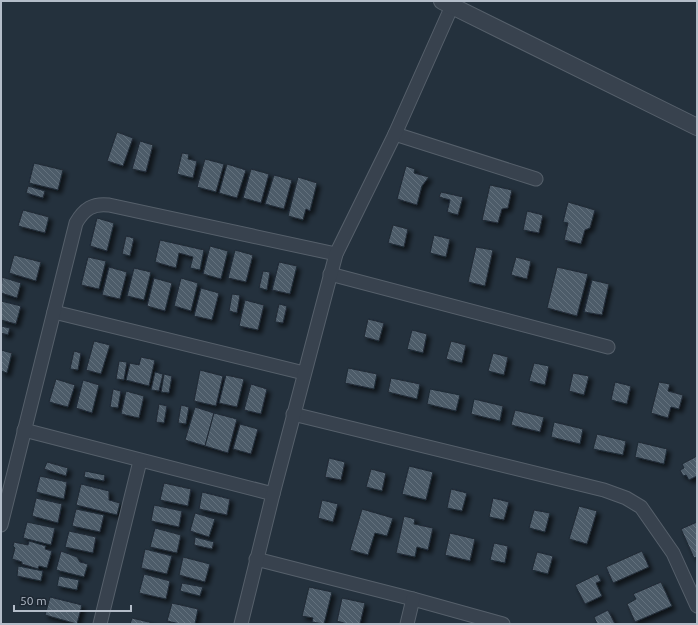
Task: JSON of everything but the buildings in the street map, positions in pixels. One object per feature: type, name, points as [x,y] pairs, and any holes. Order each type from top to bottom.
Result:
[{"type":"street","points":[[241,624],[293,414],[336,254],[395,134],[447,4],[697,128]]},
{"type":"street","points":[[395,134],[536,179]]},
{"type":"street","points":[[1,525],[76,223],[89,207],[100,204],[336,254]]},
{"type":"street","points":[[330,274],[608,347]]},
{"type":"street","points":[[54,312],[304,373]]},
{"type":"street","points":[[293,414],[604,490],[626,498],[641,507],[673,553],[697,606]]},
{"type":"street","points":[[24,430],[140,461],[217,478],[273,494]]},
{"type":"street","points":[[100,624],[140,461]]},
{"type":"street","points":[[256,560],[413,599],[503,624]]},
{"type":"street","points":[[406,624],[413,599]]}]
